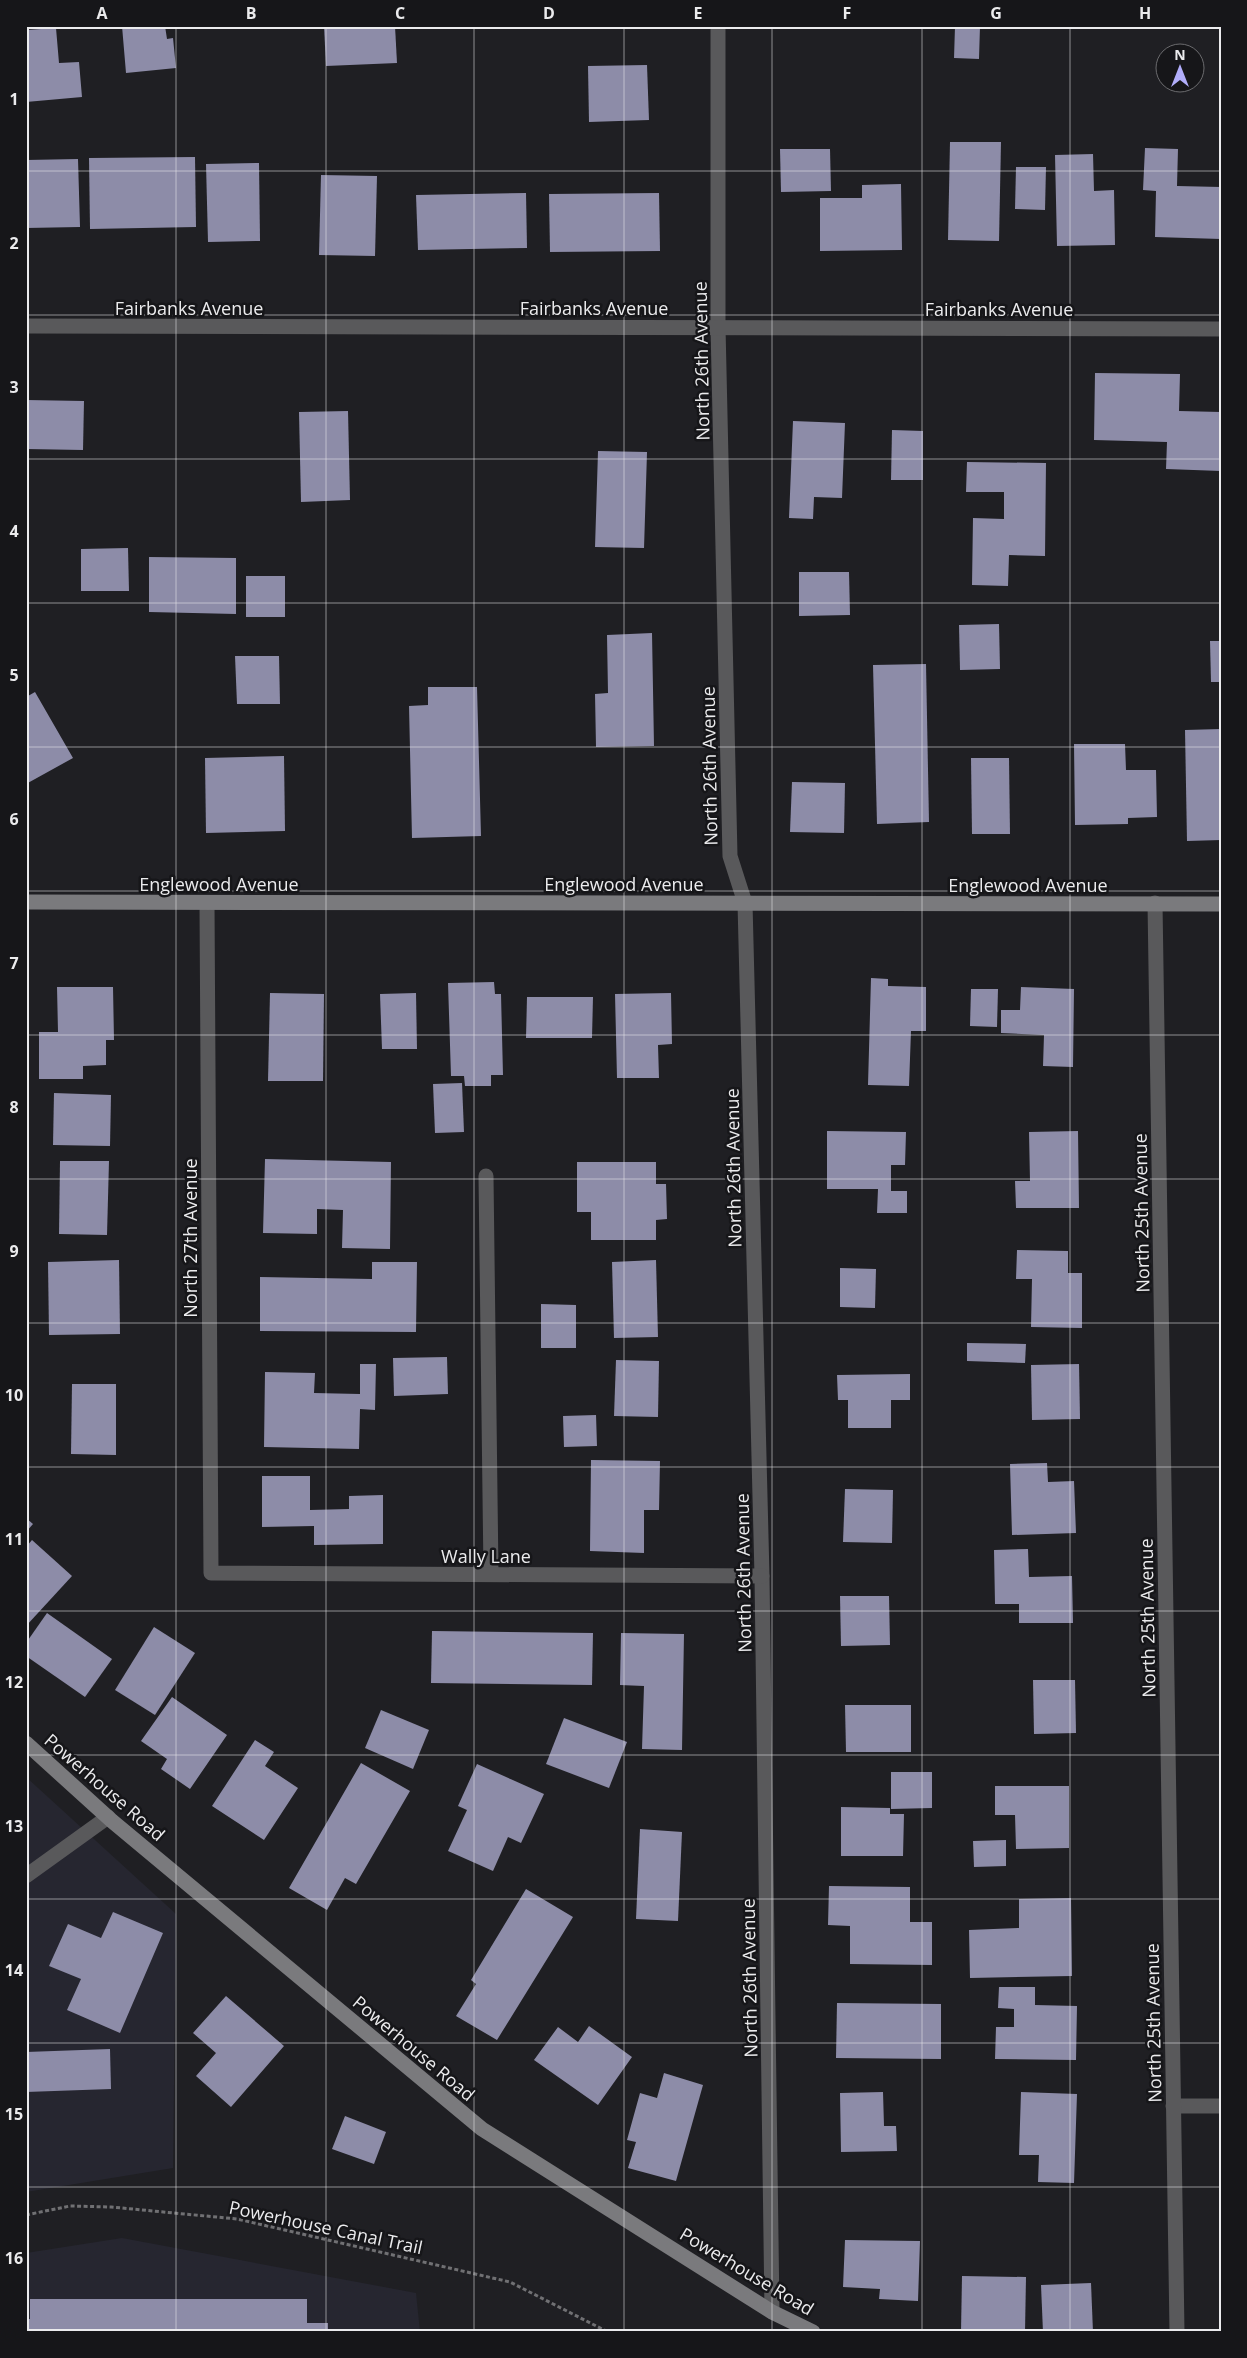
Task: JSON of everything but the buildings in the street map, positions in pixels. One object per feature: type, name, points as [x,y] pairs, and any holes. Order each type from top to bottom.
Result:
[{"type":"street","name":"North 26th Avenue","points":[[718,26],[718,327],[730,856],[745,903],[762,1576],[772,2312]]},
{"type":"street","name":"Fairbanks Avenue","points":[[26,326],[1221,329]]},
{"type":"street","name":"Englewood Avenue","points":[[26,902],[1221,904]]},
{"type":"street","name":"North 27th Avenue","points":[[207,903],[211,1573]]},
{"type":"street","name":"North 25th Avenue","points":[[1155,903],[1177,2332]]},
{"type":"street","points":[[486,1176],[491,1574]]},
{"type":"street","name":"Wally Lane","points":[[211,1573],[762,1576]]},
{"type":"street","name":"Powerhouse Road","points":[[26,1743],[108,1816],[482,2129],[772,2312],[813,2332]]},
{"type":"street","points":[[26,1876],[108,1816]]},
{"type":"street","points":[[1173,2106],[1221,2106]]},
{"type":"path","name":"Powerhouse Canal Trail","points":[[26,2215],[70,2206],[111,2207],[237,2219],[510,2282],[608,2332]]},
{"type":"shaded area","points":[[26,1777],[176,1914],[173,2168],[26,2192]]},
{"type":"shaded area","points":[[122,2238],[416,2293],[420,2332],[26,2332],[26,2253]]}]
